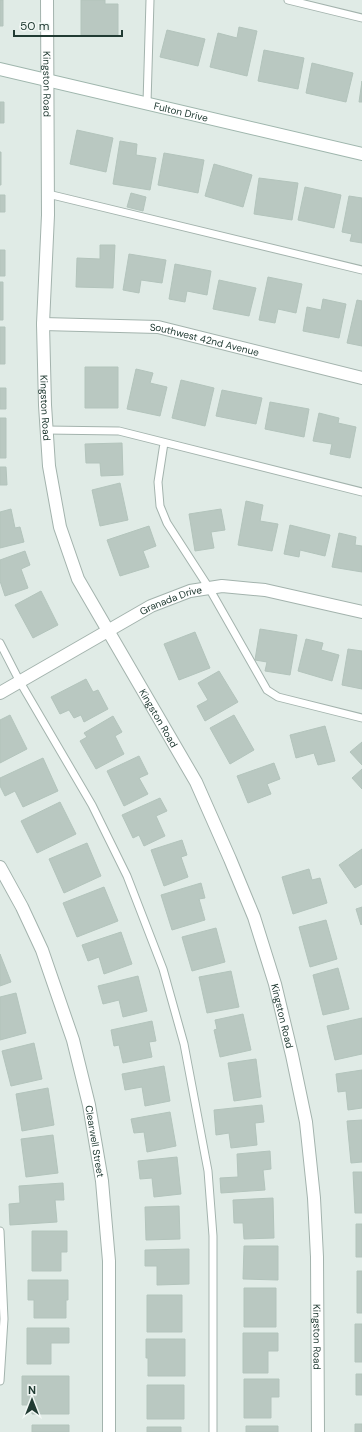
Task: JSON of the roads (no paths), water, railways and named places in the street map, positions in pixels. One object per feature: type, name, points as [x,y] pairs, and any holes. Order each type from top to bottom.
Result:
[{"type":"street","name":"Kingston Road","points":[[47,0],[48,194],[43,324],[44,405],[49,466],[60,527],[78,579],[196,782],[254,917],[275,984],[306,1122],[313,1190],[317,1257],[318,1432]]},
{"type":"street","name":"Fulton Drive","points":[[0,69],[48,79],[362,154]]},
{"type":"street","name":"Southwest 42nd Avenue","points":[[43,324],[158,327],[362,378]]},
{"type":"street","name":"Granada Drive","points":[[0,693],[151,606],[190,591],[222,586],[265,590],[362,612]]},
{"type":"street","name":"Clearwell Street","points":[[0,867],[22,907],[42,950],[73,1040],[89,1105],[102,1181],[109,1262],[109,1432]]},
{"type":"lane","points":[[146,103],[150,0]]},
{"type":"lane","points":[[288,0],[362,18]]},
{"type":"lane","points":[[48,194],[362,270]]},
{"type":"lane","points":[[46,430],[119,431],[362,492]]},
{"type":"lane","points":[[164,443],[158,482],[160,506],[167,523],[209,588],[267,690],[278,697],[362,718]]},
{"type":"lane","points":[[0,643],[20,682],[92,805],[128,876],[163,969],[184,1044],[208,1171],[213,1236],[213,1432]]},
{"type":"lane","points":[[0,1231],[4,1319],[0,1381]]}]
